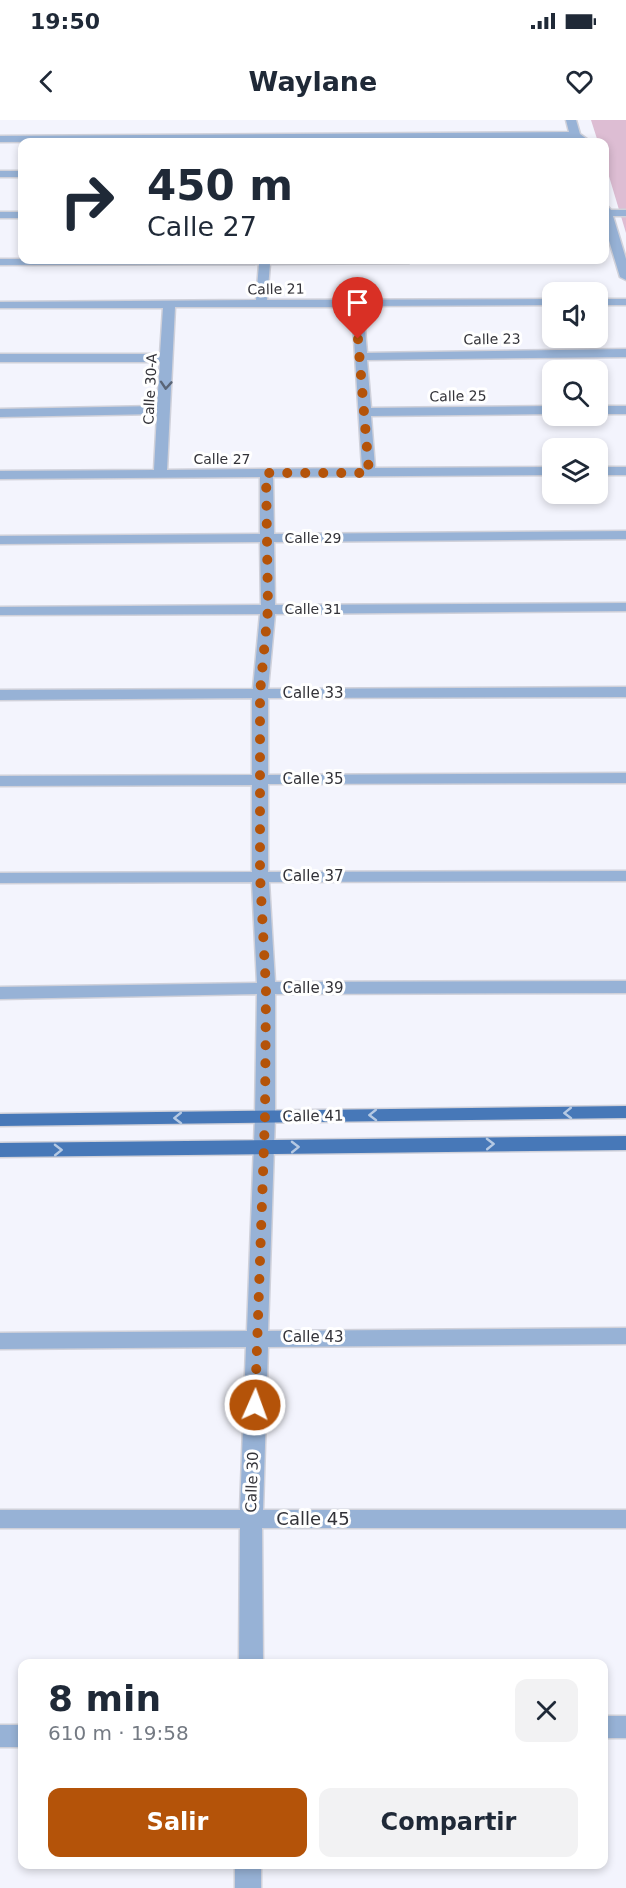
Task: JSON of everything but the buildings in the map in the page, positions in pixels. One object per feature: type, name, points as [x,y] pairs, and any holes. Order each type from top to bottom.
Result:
[{"type":"main road","name":"Calle 41","points":[[0,1120],[626,1112]]},
{"type":"main road","name":"Calle 41","points":[[0,1150],[626,1143]]},
{"type":"street","points":[[571,120],[575,135]]},
{"type":"street","points":[[88,138],[575,135],[580,138]]},
{"type":"street","points":[[0,139],[18,139]]},
{"type":"street","points":[[0,174],[18,174]]},
{"type":"street","points":[[609,211],[626,213]]},
{"type":"street","points":[[0,215],[18,215]]},
{"type":"street","points":[[609,223],[626,277]]},
{"type":"street","points":[[609,257],[620,257]]},
{"type":"street","points":[[0,262],[18,262]]},
{"type":"street","points":[[261,305],[265,264]]},
{"type":"street","name":"Calle 21","points":[[0,305],[542,302]]},
{"type":"street","points":[[608,302],[626,302]]},
{"type":"street","points":[[357,303],[359,357],[369,473]]},
{"type":"street","name":"Calle 30-A","points":[[160,474],[169,305]]},
{"type":"street","name":"Calle 23","points":[[359,357],[626,353]]},
{"type":"street","points":[[0,358],[167,358]]},
{"type":"street","name":"Calle 25","points":[[365,412],[542,410]]},
{"type":"street","points":[[608,410],[626,410]]},
{"type":"street","points":[[0,413],[164,411]]},
{"type":"street","name":"Calle 27","points":[[0,475],[542,471]]},
{"type":"street","points":[[608,471],[626,471]]},
{"type":"street","name":"Calle 30","points":[[251,1659],[251,1518],[265,1116],[266,988],[260,875],[260,693],[268,609],[266,473]]},
{"type":"street","name":"Calle 29","points":[[0,540],[626,535]]},
{"type":"street","name":"Calle 31","points":[[0,611],[626,607]]},
{"type":"street","name":"Calle 33","points":[[0,695],[626,692]]},
{"type":"street","name":"Calle 35","points":[[0,781],[626,778]]},
{"type":"street","name":"Calle 37","points":[[0,878],[260,875],[626,876]]},
{"type":"street","name":"Calle 39","points":[[0,993],[266,988],[626,987]]},
{"type":"street","name":"Calle 43","points":[[0,1341],[257,1337],[626,1336]]},
{"type":"street","name":"Calle 45","points":[[0,1519],[626,1519]]},
{"type":"street","points":[[608,1727],[626,1727]]},
{"type":"street","points":[[0,1736],[18,1736]]},
{"type":"street","points":[[248,1869],[248,1888]]},
{"type":"shaded area","points":[[591,120],[626,120],[626,233],[609,176],[609,138],[597,138]]},
{"type":"route","points":[[255,1405],[265,1116],[266,988],[260,875],[260,693],[268,609],[266,473],[369,473],[358,339]]}]
